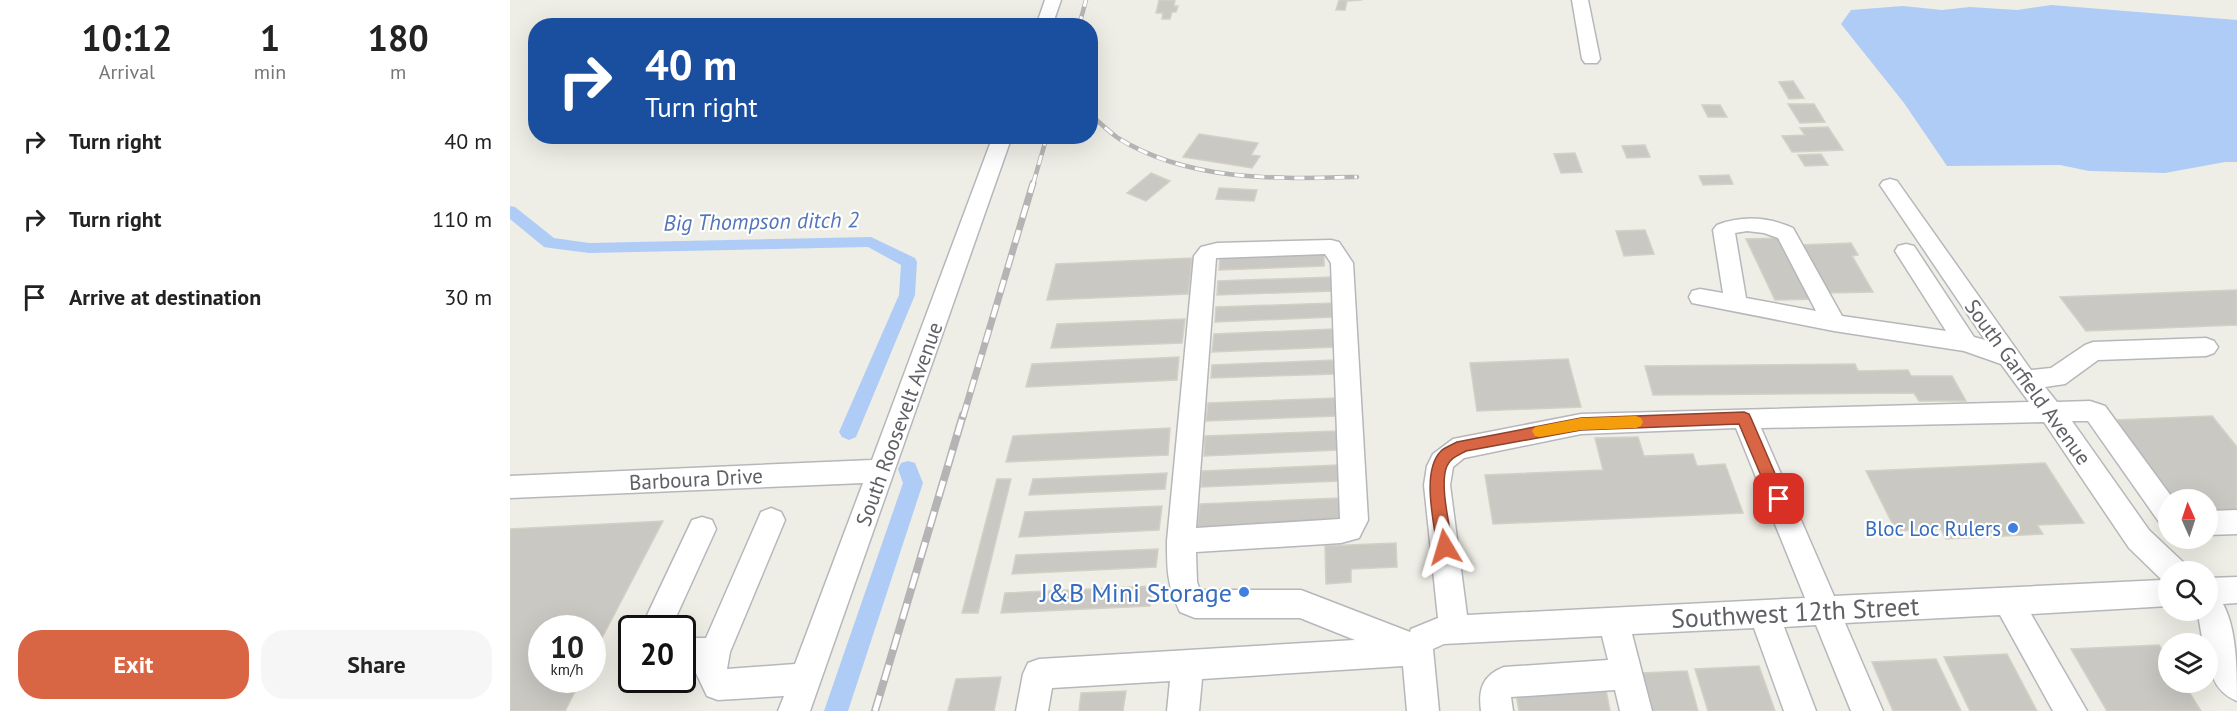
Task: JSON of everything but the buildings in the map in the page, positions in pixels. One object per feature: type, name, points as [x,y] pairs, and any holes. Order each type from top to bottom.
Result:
[{"type":"street","points":[[1047,18],[1053,0]]},
{"type":"street","points":[[1580,0],[1591,59]]},
{"type":"street","name":"South Roosevelt Avenue","points":[[794,711],[1000,144]]},
{"type":"street","name":"South Garfield Avenue","points":[[1890,186],[2008,357],[2050,412],[2139,539],[2162,561]]},
{"type":"street","points":[[1736,304],[1724,230],[1732,226],[1772,226],[1786,232],[1834,323]]},
{"type":"street","points":[[1181,541],[1349,530],[1354,520],[1342,263],[1331,247],[1216,250],[1205,256],[1181,541],[1182,582],[1190,602],[1196,604],[1301,604],[1420,645],[1423,711]]},
{"type":"street","points":[[1906,251],[1966,343]]},
{"type":"street","points":[[1700,297],[1834,323],[1966,343],[2008,357]]},
{"type":"street","points":[[2025,380],[2055,377],[2093,351],[2206,347]]},
{"type":"street","points":[[1454,630],[1437,485],[1439,466],[1447,455],[1462,446],[1581,424],[1744,418],[2096,413],[2158,499]]},
{"type":"street","points":[[1744,418],[1867,711]]},
{"type":"street","name":"Barboura Drive","points":[[510,487],[881,471]]},
{"type":"street","points":[[771,520],[715,652],[711,671],[718,685],[805,679]]},
{"type":"street","points":[[2218,523],[2237,522]]},
{"type":"street","points":[[662,615],[702,529]]},
{"type":"street","points":[[2218,610],[2237,590]]},
{"type":"street","name":"Southwest 12th Street","points":[[1032,711],[1039,674],[1187,665],[1420,645],[1432,633],[1454,630],[2158,594]]},
{"type":"street","points":[[2008,602],[2071,711]]},
{"type":"street","points":[[1764,614],[1800,711]]},
{"type":"street","points":[[2218,621],[2222,664],[2237,686]]},
{"type":"street","points":[[1614,622],[1636,711]]},
{"type":"street","points":[[696,653],[715,652]]},
{"type":"street","points":[[1183,711],[1187,665]]},
{"type":"street","points":[[1497,711],[1494,694],[1496,687],[1504,682],[1627,674]]},
{"type":"water","points":[[2051,5],[2237,20],[2237,162],[2225,162],[2165,173],[2089,171],[2060,165],[1947,166],[1904,103],[1841,24],[1851,10],[1903,6],[1942,10],[1970,7],[2017,10]]},
{"type":"waterway","name":"Big Thompson ditch 2","points":[[510,211],[550,243],[589,248],[871,242],[909,262],[907,295],[849,432]]},
{"type":"waterway","name":"Big Thompson ditch 2","points":[[836,711],[913,483],[908,469]]},
{"type":"railway","points":[[1081,18],[1086,0]]},
{"type":"railway","points":[[1098,121],[1118,138],[1145,152],[1174,163],[1204,170],[1265,177],[1357,177]]},
{"type":"railway","points":[[1033,184],[1045,144]]},
{"type":"railway","points":[[963,417],[1033,183]]},
{"type":"railway","points":[[875,711],[963,415]]},
{"type":"slow traffic","points":[[1540,431],[1581,424],[1636,422]]},
{"type":"place","name":"Bloc Loc Rulers","points":[[2013,528]]},
{"type":"place","name":"J&B Mini Storage","points":[[1244,592]]},
{"type":"route","points":[[1445,547],[1437,485],[1439,466],[1447,455],[1462,446],[1581,424],[1744,418],[1779,499]]}]
